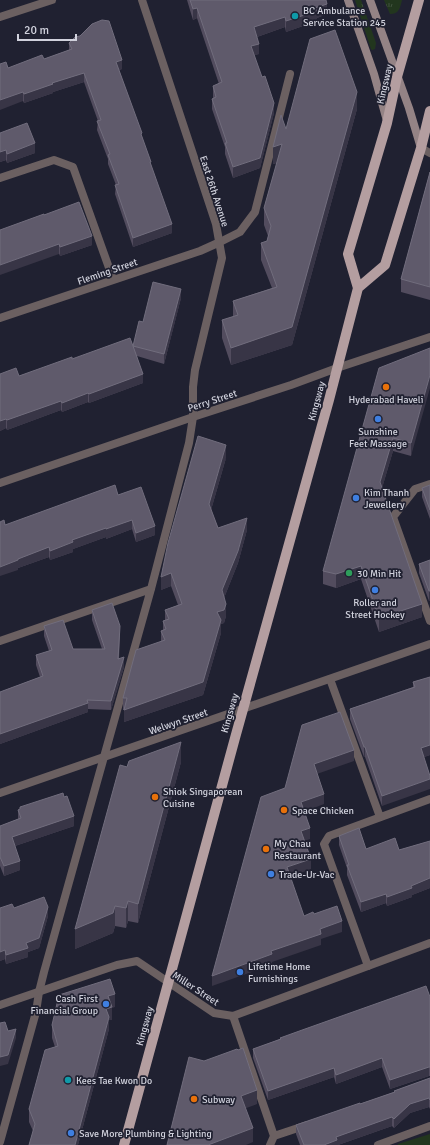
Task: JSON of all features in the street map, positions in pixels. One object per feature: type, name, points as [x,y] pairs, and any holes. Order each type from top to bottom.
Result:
[{"type":"main road","points":[[348,0],[374,74],[388,123]]},
{"type":"main road","points":[[370,0],[408,108],[420,148]]},
{"type":"main road","name":"Kingsway","points":[[124,1145],[358,288],[348,254],[388,123],[397,77],[419,0]]},
{"type":"main road","points":[[358,288],[385,265],[430,111]]},
{"type":"street","points":[[0,17],[52,0]]},
{"type":"street","name":"East 26th Avenue","points":[[0,1142],[36,1012],[39,992],[151,589],[189,443],[193,417],[195,370],[222,258],[216,224],[142,0]]},
{"type":"street","name":"Fleming Street","points":[[0,318],[200,251],[240,232],[255,212],[290,74]]},
{"type":"street","points":[[420,148],[430,153]]},
{"type":"street","points":[[0,178],[54,160],[73,167],[113,279]]},
{"type":"street","name":"Perry Street","points":[[0,483],[430,337]]},
{"type":"street","points":[[430,484],[415,489],[393,518],[430,622]]},
{"type":"street","points":[[0,641],[151,589]]},
{"type":"street","name":"Welwyn Street","points":[[0,793],[430,644]]},
{"type":"street","points":[[330,679],[380,817]]},
{"type":"street","points":[[368,966],[324,844],[329,836],[430,799]]},
{"type":"street","points":[[270,1145],[274,1136],[233,1016],[430,943]]},
{"type":"street","name":"Miller Street","points":[[0,1005],[117,965],[137,961],[214,1013],[233,1016]]},
{"type":"street","points":[[274,1136],[311,1123]]},
{"type":"street","points":[[383,1144],[430,1126]]},
{"type":"green space","points":[[355,0],[361,0],[376,43],[375,49],[371,49]]},
{"type":"green space","points":[[384,0],[402,0],[400,8],[397,12],[390,14]]},
{"type":"green space","points":[[430,1134],[430,1145],[398,1145],[398,1144]]},
{"type":"building","points":[[190,0],[326,0],[327,4],[315,8],[317,11],[286,21],[285,17],[254,27],[259,44],[251,46],[262,77],[265,76],[274,103],[260,158],[233,167],[225,143],[227,143],[212,99],[216,97],[213,86],[222,82],[197,8],[193,9]]},
{"type":"building","points":[[102,20],[109,21],[122,60],[116,62],[142,133],[141,134],[150,162],[172,224],[133,238],[115,185],[119,184],[108,155],[110,154],[97,121],[101,120],[84,73],[24,94],[23,92],[0,100],[0,64],[6,62],[8,68],[42,55],[44,59],[72,49],[69,43],[75,37],[80,36],[92,24]]},
{"type":"building","points":[[335,30],[357,92],[292,327],[231,348],[222,320],[238,315],[233,301],[277,287],[261,243],[267,241],[271,226],[264,208],[282,144],[273,147],[281,115],[286,129],[310,39]]},
{"type":"building","points":[[27,123],[35,143],[7,154],[6,150],[0,152],[0,133]]},
{"type":"building","points":[[430,172],[430,287],[401,279]]},
{"type":"building","points":[[79,202],[92,236],[60,247],[59,244],[0,265],[0,230]]},
{"type":"building","points":[[153,282],[181,289],[164,354],[133,346],[139,321],[143,322]]},
{"type":"building","points":[[130,338],[143,374],[62,403],[61,401],[7,420],[0,421],[0,374],[16,368],[19,376]]},
{"type":"building","points":[[430,348],[430,375],[411,443],[393,438],[380,482],[422,604],[379,618],[361,566],[336,574],[323,571],[379,368]]},
{"type":"building","points":[[198,436],[226,445],[209,504],[218,528],[247,518],[238,551],[222,590],[226,604],[224,610],[217,612],[221,620],[203,682],[124,710],[127,698],[123,698],[136,650],[165,640],[161,631],[166,629],[163,621],[169,619],[165,610],[182,604],[171,573],[161,577],[168,543]]},
{"type":"building","points":[[115,485],[118,495],[141,487],[155,526],[136,533],[132,520],[72,540],[73,542],[50,551],[49,547],[0,567],[0,522],[4,520],[5,525]]},
{"type":"building","points":[[430,485],[430,510],[422,488]]},
{"type":"building","points":[[430,560],[430,591],[429,591],[419,564]]},
{"type":"building","points":[[112,603],[120,626],[118,659],[124,657],[111,701],[87,700],[88,703],[0,734],[0,692],[43,676],[36,655],[52,650],[44,626],[63,620],[73,649],[105,649],[92,610]]},
{"type":"building","points":[[430,677],[430,745],[421,748],[430,779],[382,796],[350,709],[415,687],[413,682]]},
{"type":"building","points":[[340,712],[354,750],[314,764],[324,794],[301,802],[310,828],[301,831],[311,859],[287,867],[304,916],[313,912],[314,914],[337,906],[342,921],[320,929],[321,934],[271,951],[272,954],[212,976],[261,797],[285,788],[302,725]]},
{"type":"building","points":[[181,742],[138,904],[128,901],[126,908],[115,906],[113,913],[75,929],[120,765],[127,767],[129,761]]},
{"type":"building","points":[[63,793],[64,797],[67,796],[74,816],[12,837],[20,861],[4,866],[0,857],[0,826],[21,818],[18,810],[20,807]]},
{"type":"building","points":[[359,828],[366,849],[395,838],[399,850],[430,841],[430,878],[411,886],[412,888],[387,897],[386,894],[361,902],[347,865],[349,865],[339,836]]},
{"type":"building","points":[[44,897],[48,907],[39,938],[26,943],[28,948],[6,955],[5,950],[0,952],[0,908],[12,904],[14,908]]},
{"type":"building","points":[[110,979],[115,994],[108,996],[112,1007],[106,1009],[109,1017],[75,1145],[29,1145],[35,1124],[29,1109],[45,1050],[58,1046],[52,1025],[59,995]]},
{"type":"building","points":[[426,986],[430,997],[430,1067],[390,1080],[382,1058],[336,1075],[334,1068],[268,1091],[253,1049]]},
{"type":"building","points":[[5,1022],[8,1031],[16,1029],[8,1055],[0,1057],[0,1023]]},
{"type":"building","points":[[243,1048],[257,1090],[241,1096],[253,1128],[208,1145],[167,1145],[189,1057],[204,1061]]},
{"type":"building","points":[[430,1078],[430,1100],[429,1098],[410,1104],[394,1119],[392,1117],[336,1137],[337,1140],[324,1145],[304,1145],[296,1125],[395,1092],[394,1091]]},
{"type":"place","name":"BC Ambulance Service Station 245","points":[[295,16]]},
{"type":"place","name":"Hyderabad Haveli","points":[[386,387]]},
{"type":"place","name":"Sunshine Feet Massage","points":[[378,419]]},
{"type":"place","name":"Kim Thanh Jewellery","points":[[356,498]]},
{"type":"place","name":"30 Min Hit","points":[[349,573]]},
{"type":"place","name":"Roller and Street Hockey","points":[[375,590]]},
{"type":"place","name":"Shiok Singaporean Cuisine","points":[[155,797]]},
{"type":"place","name":"Space Chicken","points":[[284,810]]},
{"type":"place","name":"My Chau Restaurant","points":[[266,849]]},
{"type":"place","name":"Trade-Ur-Vac","points":[[271,874]]},
{"type":"place","name":"Lifetime Home Furnishings","points":[[240,972]]},
{"type":"place","name":"Cash First Financial Group","points":[[106,1004]]},
{"type":"place","name":"Kees Tae Kwon Do","points":[[68,1080]]},
{"type":"place","name":"Subway","points":[[194,1099]]},
{"type":"place","name":"Save More Plumbing & Lighting","points":[[71,1133]]}]
